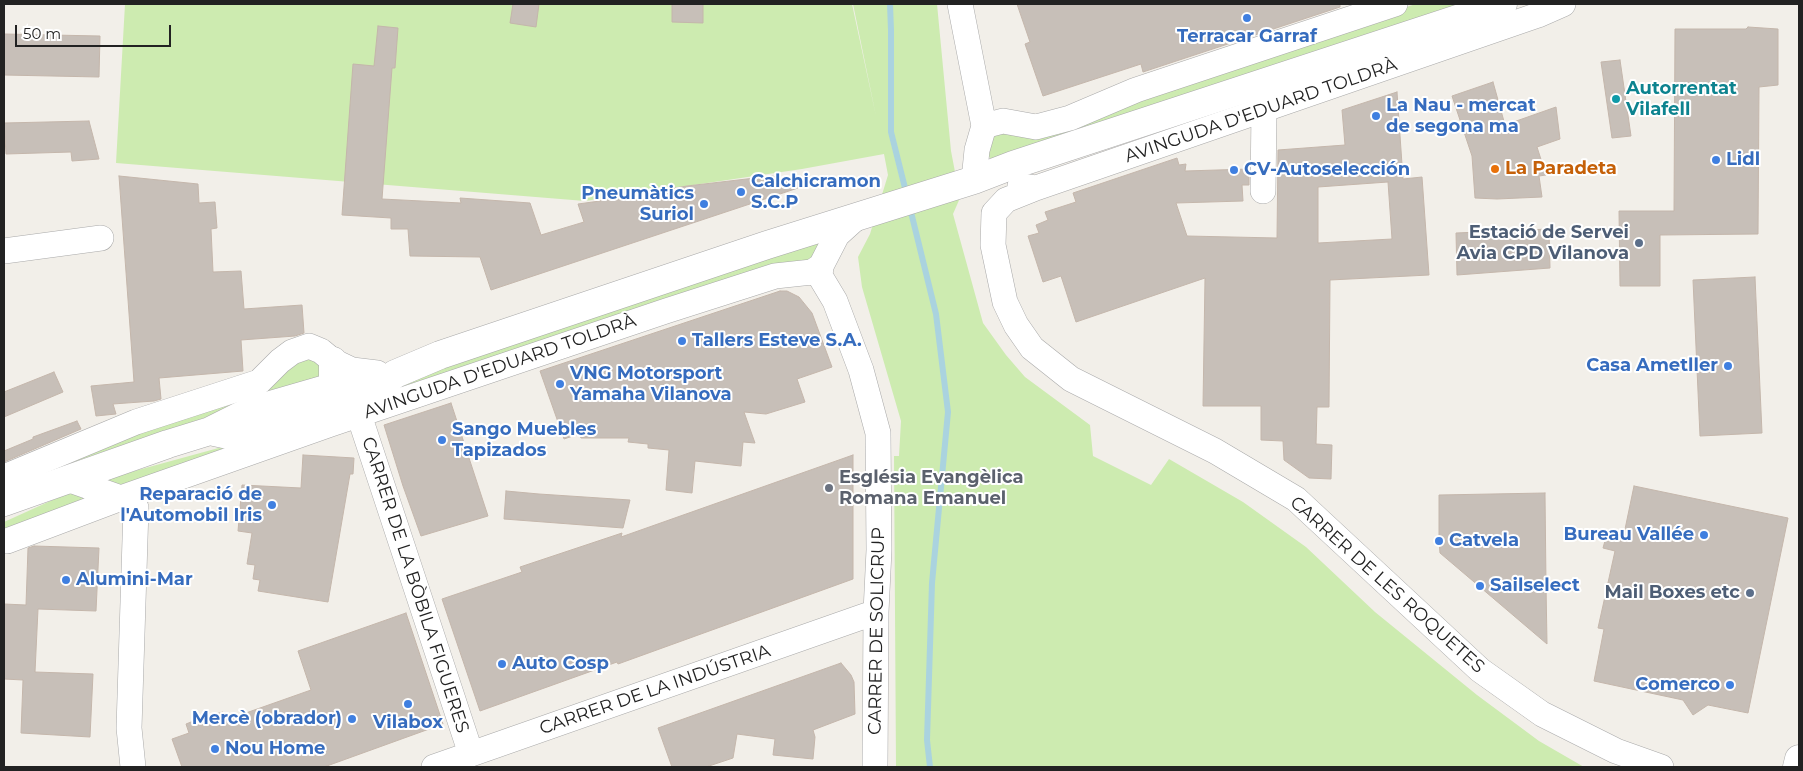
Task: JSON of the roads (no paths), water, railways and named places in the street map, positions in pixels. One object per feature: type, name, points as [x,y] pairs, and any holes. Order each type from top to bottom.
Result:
[{"type":"street","points":[[960,4],[984,126],[964,182]]},
{"type":"street","points":[[984,126],[1003,121],[1036,127],[1070,118],[1136,90],[1395,4]]},
{"type":"street","name":"AVINGUDA D'EDUARD TOLDRÀ","points":[[4,502],[210,431],[250,412],[386,373],[767,245],[1503,4]]},
{"type":"street","name":"AVINGUDA D'EDUARD TOLDRÀ","points":[[964,182],[998,183],[1036,188],[1538,15],[1563,4]]},
{"type":"street","points":[[1263,192],[1264,110]]},
{"type":"street","name":"CARRER DE LES ROQUETES","points":[[1036,188],[1006,200],[994,213],[993,245],[1005,302],[1016,325],[1032,348],[1071,379],[1214,451],[1296,499],[1480,670],[1542,714],[1616,751],[1661,767]]},
{"type":"street","name":"AVINGUDA D'EDUARD TOLDRÀ","points":[[4,541],[7,542],[121,498],[359,415],[684,305],[775,276],[812,272],[821,266],[837,235],[858,216]]},
{"type":"street","points":[[4,251],[101,238]]},
{"type":"street","name":"CARRER DE SOLICRUP","points":[[821,266],[820,276],[835,301],[861,370],[878,433],[879,550],[876,612],[875,767]]},
{"type":"street","name":"AVINGUDA D'EDUARD TOLDRÀ","points":[[4,477],[136,422],[259,382],[292,352],[309,346],[352,370],[386,373]]},
{"type":"street","points":[[308,416],[317,405],[333,398],[333,361]]},
{"type":"street","name":"AVINGUDA D'EDUARD TOLDRÀ","points":[[210,431],[233,436],[259,432],[308,416],[375,391],[386,373]]},
{"type":"street","name":"CARRER DE LA BÒBILA FIGUERES","points":[[359,415],[472,754]]},
{"type":"street","points":[[67,479],[121,498],[136,508],[129,728],[133,767]]},
{"type":"street","name":"AVINGUDA D'EDUARD TOLDRÀ","points":[[4,514],[35,491]]},
{"type":"street","name":"CARRER DE LA INDÚSTRIA","points":[[434,767],[876,612]]},
{"type":"waterway","points":[[890,4],[891,132],[907,196]]},
{"type":"waterway","points":[[910,208],[936,314],[948,412],[932,583],[927,740],[930,767]]},
{"type":"place","name":"Terracar Garraf","points":[[1247,18]]},
{"type":"place","name":"Autorrentat Vilafell","points":[[1616,99]]},
{"type":"place","name":"La Nau - mercat de segona ma","points":[[1376,116]]},
{"type":"place","name":"Lidl","points":[[1716,160]]},
{"type":"place","name":"La Paradeta","points":[[1495,169]]},
{"type":"place","name":"CV-Autoselección","points":[[1234,170]]},
{"type":"place","name":"Calchicramon S.C.P","points":[[741,192]]},
{"type":"place","name":"Pneumàtics Suriol","points":[[704,204]]},
{"type":"place","name":"Estació de Servei Avia CPD Vilanova","points":[[1639,243]]},
{"type":"place","name":"Tallers Esteve S.A.","points":[[682,341]]},
{"type":"place","name":"Casa Ametller","points":[[1728,366]]},
{"type":"place","name":"VNG Motorsport Yamaha Vilanova","points":[[560,384]]},
{"type":"place","name":"Sango Muebles Tapizados","points":[[442,440]]},
{"type":"place","name":"Església Evangèlica Romana Emanuel","points":[[829,488]]},
{"type":"place","name":"Reparació de l'Automobil Iris","points":[[272,505]]},
{"type":"place","name":"Bureau Vallée","points":[[1704,535]]},
{"type":"place","name":"Catvela","points":[[1439,541]]},
{"type":"place","name":"Alumini-Mar","points":[[66,580]]},
{"type":"place","name":"Sailselect","points":[[1480,586]]},
{"type":"place","name":"Mail Boxes etc","points":[[1750,593]]},
{"type":"place","name":"Auto Cosp","points":[[502,664]]},
{"type":"place","name":"Comerco","points":[[1730,685]]},
{"type":"place","name":"Vilabox","points":[[408,704]]},
{"type":"place","name":"Mercè (obrador)","points":[[352,719]]},
{"type":"place","name":"Nou Home","points":[[215,749]]}]
